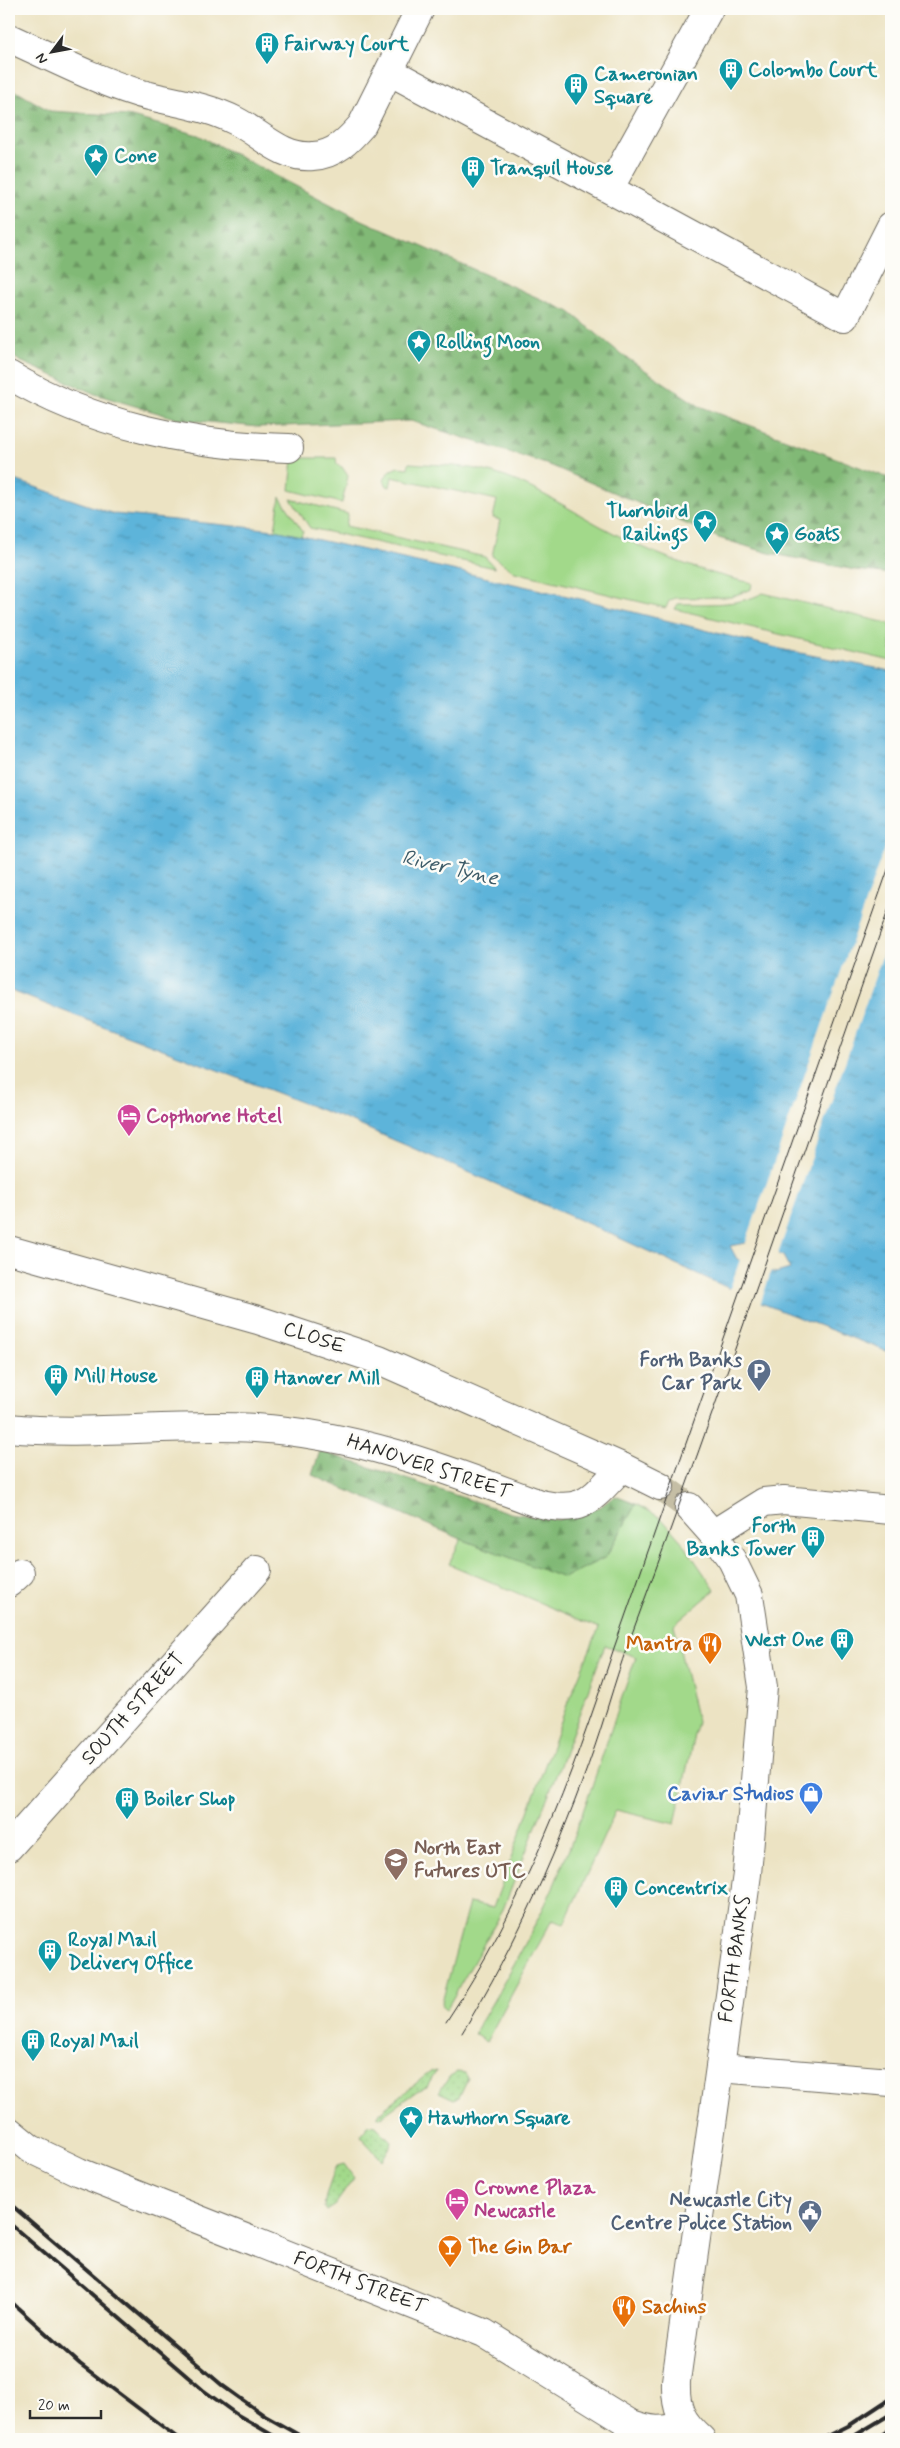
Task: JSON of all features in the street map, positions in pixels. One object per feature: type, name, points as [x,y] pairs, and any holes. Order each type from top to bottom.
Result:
[{"type":"street","points":[[9,38],[87,73],[137,92],[211,110],[236,121],[286,152],[312,157],[330,153],[349,140],[362,124],[420,9]]},
{"type":"street","points":[[609,189],[709,9]]},
{"type":"street","points":[[389,71],[845,317],[891,226]]},
{"type":"street","points":[[9,376],[55,399],[100,416],[198,442],[248,447],[289,448]]},
{"type":"street","name":"CLOSE","points":[[9,1250],[258,1320],[379,1360],[622,1467],[660,1486]]},
{"type":"street","name":"HANOVER STREET","points":[[9,1428],[44,1431],[254,1428],[320,1434],[390,1450],[536,1503],[558,1508],[573,1508],[592,1498],[622,1467]]},
{"type":"street","points":[[713,1534],[747,1510],[764,1502],[777,1500],[891,1510]]},
{"type":"street","name":"FORTH BANKS","points":[[689,1507],[713,1534],[732,1560],[749,1594],[764,1688],[747,1874],[676,2381],[675,2400],[693,2432]]},
{"type":"street","name":"SOUTH STREET","points":[[9,1847],[257,1570]]},
{"type":"street","points":[[720,2068],[891,2082]]},
{"type":"street","name":"FORTH STREET","points":[[9,2132],[51,2160],[78,2172],[484,2333],[629,2422],[646,2430],[693,2432]]},
{"type":"green space","points":[[9,87],[50,111],[128,116],[198,135],[353,216],[570,312],[621,354],[699,406],[891,479],[891,574],[855,570],[769,553],[719,538],[552,466],[411,421],[258,427],[178,419],[95,394],[20,361],[9,354]]},
{"type":"green space","points":[[293,458],[336,458],[337,465],[342,467],[348,476],[342,503],[290,490]]},
{"type":"green space","points":[[409,463],[472,468],[521,483],[638,545],[675,561],[732,579],[752,583],[751,589],[731,597],[675,598],[669,601],[666,608],[515,572],[492,556],[500,520],[493,518],[497,500],[392,477],[390,487],[387,486],[384,480],[389,471],[398,467],[408,468]]},
{"type":"green space","points":[[280,497],[303,531],[301,536],[275,530]]},
{"type":"green space","points":[[291,499],[348,514],[346,526],[485,557],[495,568],[310,528]]},
{"type":"green space","points":[[763,593],[891,624],[891,661],[675,609],[678,604],[732,602]]},
{"type":"green space","points":[[320,1451],[510,1513],[558,1520],[600,1507],[615,1496],[636,1504],[606,1557],[564,1578],[461,1539],[312,1475]]},
{"type":"green space","points":[[636,1504],[661,1518],[683,1543],[715,1590],[674,1625],[697,1721],[675,1824],[616,1810],[564,1924],[552,1920],[486,2042],[474,2034],[527,1940],[555,1883],[588,1799],[636,1657],[605,1645],[502,1912],[446,2010],[441,2006],[469,1903],[493,1908],[568,1702],[599,1628],[449,1564],[461,1539],[564,1577],[606,1557]]},
{"type":"green space","points":[[437,2070],[427,2087],[417,2091],[381,2117],[378,2116],[378,2114],[425,2076]]},
{"type":"green space","points":[[457,2072],[465,2073],[468,2078],[459,2097],[454,2099],[439,2092],[450,2076]]},
{"type":"green space","points":[[369,2125],[376,2126],[391,2141],[390,2147],[382,2160],[360,2136]]},
{"type":"green space","points":[[344,2164],[354,2178],[335,2205],[326,2211],[324,2208],[331,2181],[337,2166]]},
{"type":"water","name":"River Tyne","points":[[9,478],[114,514],[275,530],[585,600],[785,650],[891,671],[891,1353],[761,1303],[591,1225],[345,1119],[9,990]],"holes":[[[745,1243],[783,1256],[790,1269],[776,1273],[737,1259],[730,1246]]]},
{"type":"pier","points":[[891,829],[891,931],[777,1257],[745,1245]]},
{"type":"pier","points":[[741,1257],[772,1269],[760,1305],[729,1291]]},
{"type":"tunnel","points":[[660,1486],[689,1507]]},
{"type":"tram line","points":[[446,2022],[474,1978],[499,1933],[543,1841],[562,1794],[598,1697],[891,861]]},
{"type":"tram line","points":[[462,2033],[519,1929],[567,1820],[732,1358],[891,902]]},
{"type":"railway","points":[[9,2203],[223,2386],[265,2416],[306,2439]]},
{"type":"railway","points":[[9,2223],[203,2390],[236,2414],[279,2439]]},
{"type":"railway","points":[[9,2300],[80,2364],[179,2439]]},
{"type":"railway","points":[[822,2439],[850,2425],[891,2398]]},
{"type":"railway","points":[[849,2439],[891,2414]]},
{"type":"railway","points":[[875,2439],[891,2429]]},
{"type":"place","name":"Fairway Court","points":[[267,65]]},
{"type":"place","name":"Colombo Court","points":[[731,91]]},
{"type":"place","name":"Cameronian Square","points":[[576,106]]},
{"type":"place","name":"Cone","points":[[96,177]]},
{"type":"place","name":"Tranquil House","points":[[473,189]]},
{"type":"place","name":"Rolling Moon","points":[[419,363]]},
{"type":"place","name":"Thornbird Railings","points":[[705,543]]},
{"type":"place","name":"Goats","points":[[777,555]]},
{"type":"place","name":"Copthorne Hotel","points":[[129,1137]]},
{"type":"place","name":"Forth Banks Car Park","points":[[759,1392]]},
{"type":"place","name":"Mill House","points":[[56,1397]]},
{"type":"place","name":"Hanover Mill","points":[[257,1399]]},
{"type":"place","name":"Forth Banks Tower","points":[[813,1559]]},
{"type":"place","name":"West One","points":[[842,1661]]},
{"type":"place","name":"Mantra","points":[[710,1665]]},
{"type":"place","name":"Caviar Studios","points":[[811,1815]]},
{"type":"place","name":"Boiler Shop","points":[[127,1820]]},
{"type":"place","name":"North East Futures UTC","points":[[396,1881]]},
{"type":"place","name":"Concentrix","points":[[616,1909]]},
{"type":"place","name":"Royal Mail Delivery Office","points":[[50,1972]]},
{"type":"place","name":"Royal Mail","points":[[33,2062]]},
{"type":"place","name":"Hawthorn Square","points":[[411,2139]]},
{"type":"place","name":"Crowne Plaza Newcastle","points":[[457,2221]]},
{"type":"place","name":"Newcastle City Centre Police Station","points":[[810,2233]]},
{"type":"place","name":"The Gin Bar","points":[[450,2268]]},
{"type":"place","name":"Sachins","points":[[624,2328]]}]
